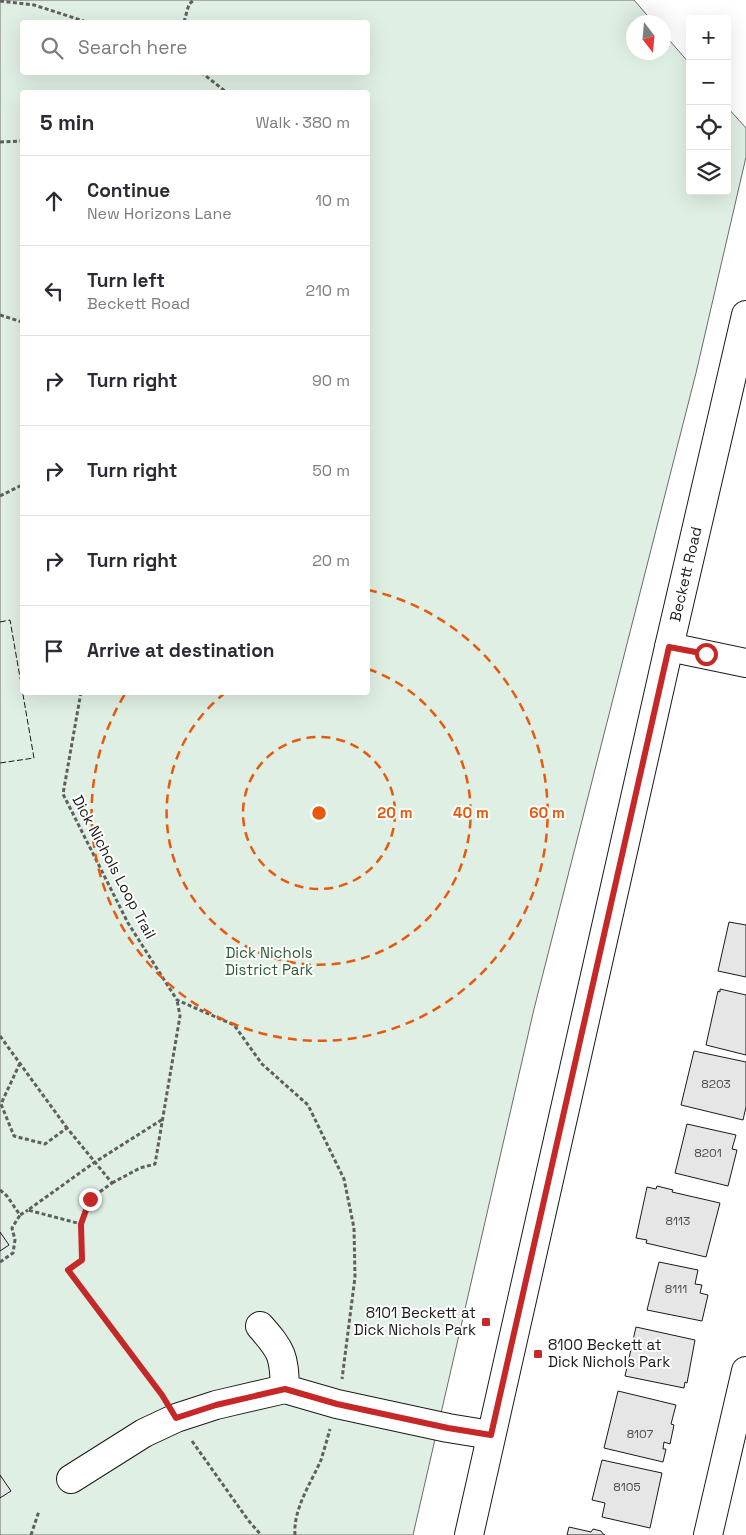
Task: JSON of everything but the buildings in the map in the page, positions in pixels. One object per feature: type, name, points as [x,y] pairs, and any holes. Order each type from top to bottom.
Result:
[{"type":"street","name":"Beckett Road","points":[[468,1535],[746,315]]},
{"type":"street","points":[[669,647],[746,663]]},
{"type":"street","points":[[260,1326],[277,1345],[281,1354],[284,1365],[285,1389]]},
{"type":"street","points":[[708,1535],[746,1371]]},
{"type":"street","points":[[71,1479],[144,1433],[176,1418],[216,1405],[285,1389],[337,1404],[448,1428],[491,1435]]},
{"type":"path","points":[[185,20],[189,4],[194,0]]},
{"type":"path","points":[[0,1],[34,5],[81,20]]},
{"type":"path","points":[[205,75],[224,90]]},
{"type":"path","points":[[0,142],[20,141]]},
{"type":"path","points":[[0,315],[20,321]]},
{"type":"path","points":[[0,496],[20,486]]},
{"type":"path","name":"Dick Nichols Loop Trail","points":[[81,695],[63,794],[128,923],[177,1000]]},
{"type":"path","points":[[177,1000],[180,1016],[155,1164],[140,1168],[112,1183],[90,1199],[81,1224],[82,1260],[68,1270],[162,1395],[176,1418],[248,1520],[261,1535]]},
{"type":"path","points":[[177,1000],[234,1025],[262,1064],[308,1105],[344,1179],[354,1228],[355,1277],[341,1388]]},
{"type":"path","points":[[0,1036],[67,1128],[112,1183]]},
{"type":"path","points":[[20,1063],[1,1104],[14,1136],[45,1144],[67,1128]]},
{"type":"path","points":[[0,1262],[13,1253],[16,1240],[12,1228],[20,1215],[95,1162],[163,1118]]},
{"type":"path","points":[[0,1190],[7,1196],[20,1215]]},
{"type":"path","points":[[28,1210],[81,1224]]},
{"type":"path","points":[[295,1535],[299,1509],[321,1459],[333,1422]]},
{"type":"path","points":[[31,1535],[40,1511]]},
{"type":"green space","name":"Dick Nichols District Park","points":[[0,0],[634,0],[647,15],[626,15],[626,60],[671,60],[671,42],[686,59],[686,195],[731,195],[731,111],[746,128],[746,157],[696,373],[534,1009],[413,1535],[0,1535]]},
{"type":"fence","points":[[0,622],[10,620],[20,678]]},
{"type":"fence","points":[[0,763],[34,758],[23,695]]},
{"type":"place","name":"8101 Beckett at Dick Nichols Park","points":[[486,1322]]},
{"type":"place","name":"8100 Beckett at Dick Nichols Park","points":[[538,1354]]},
{"type":"route","points":[[90,1199],[81,1224],[82,1260],[68,1270],[162,1395],[176,1418],[216,1405],[285,1389],[337,1404],[448,1428],[491,1435],[669,647],[706,654]]}]
